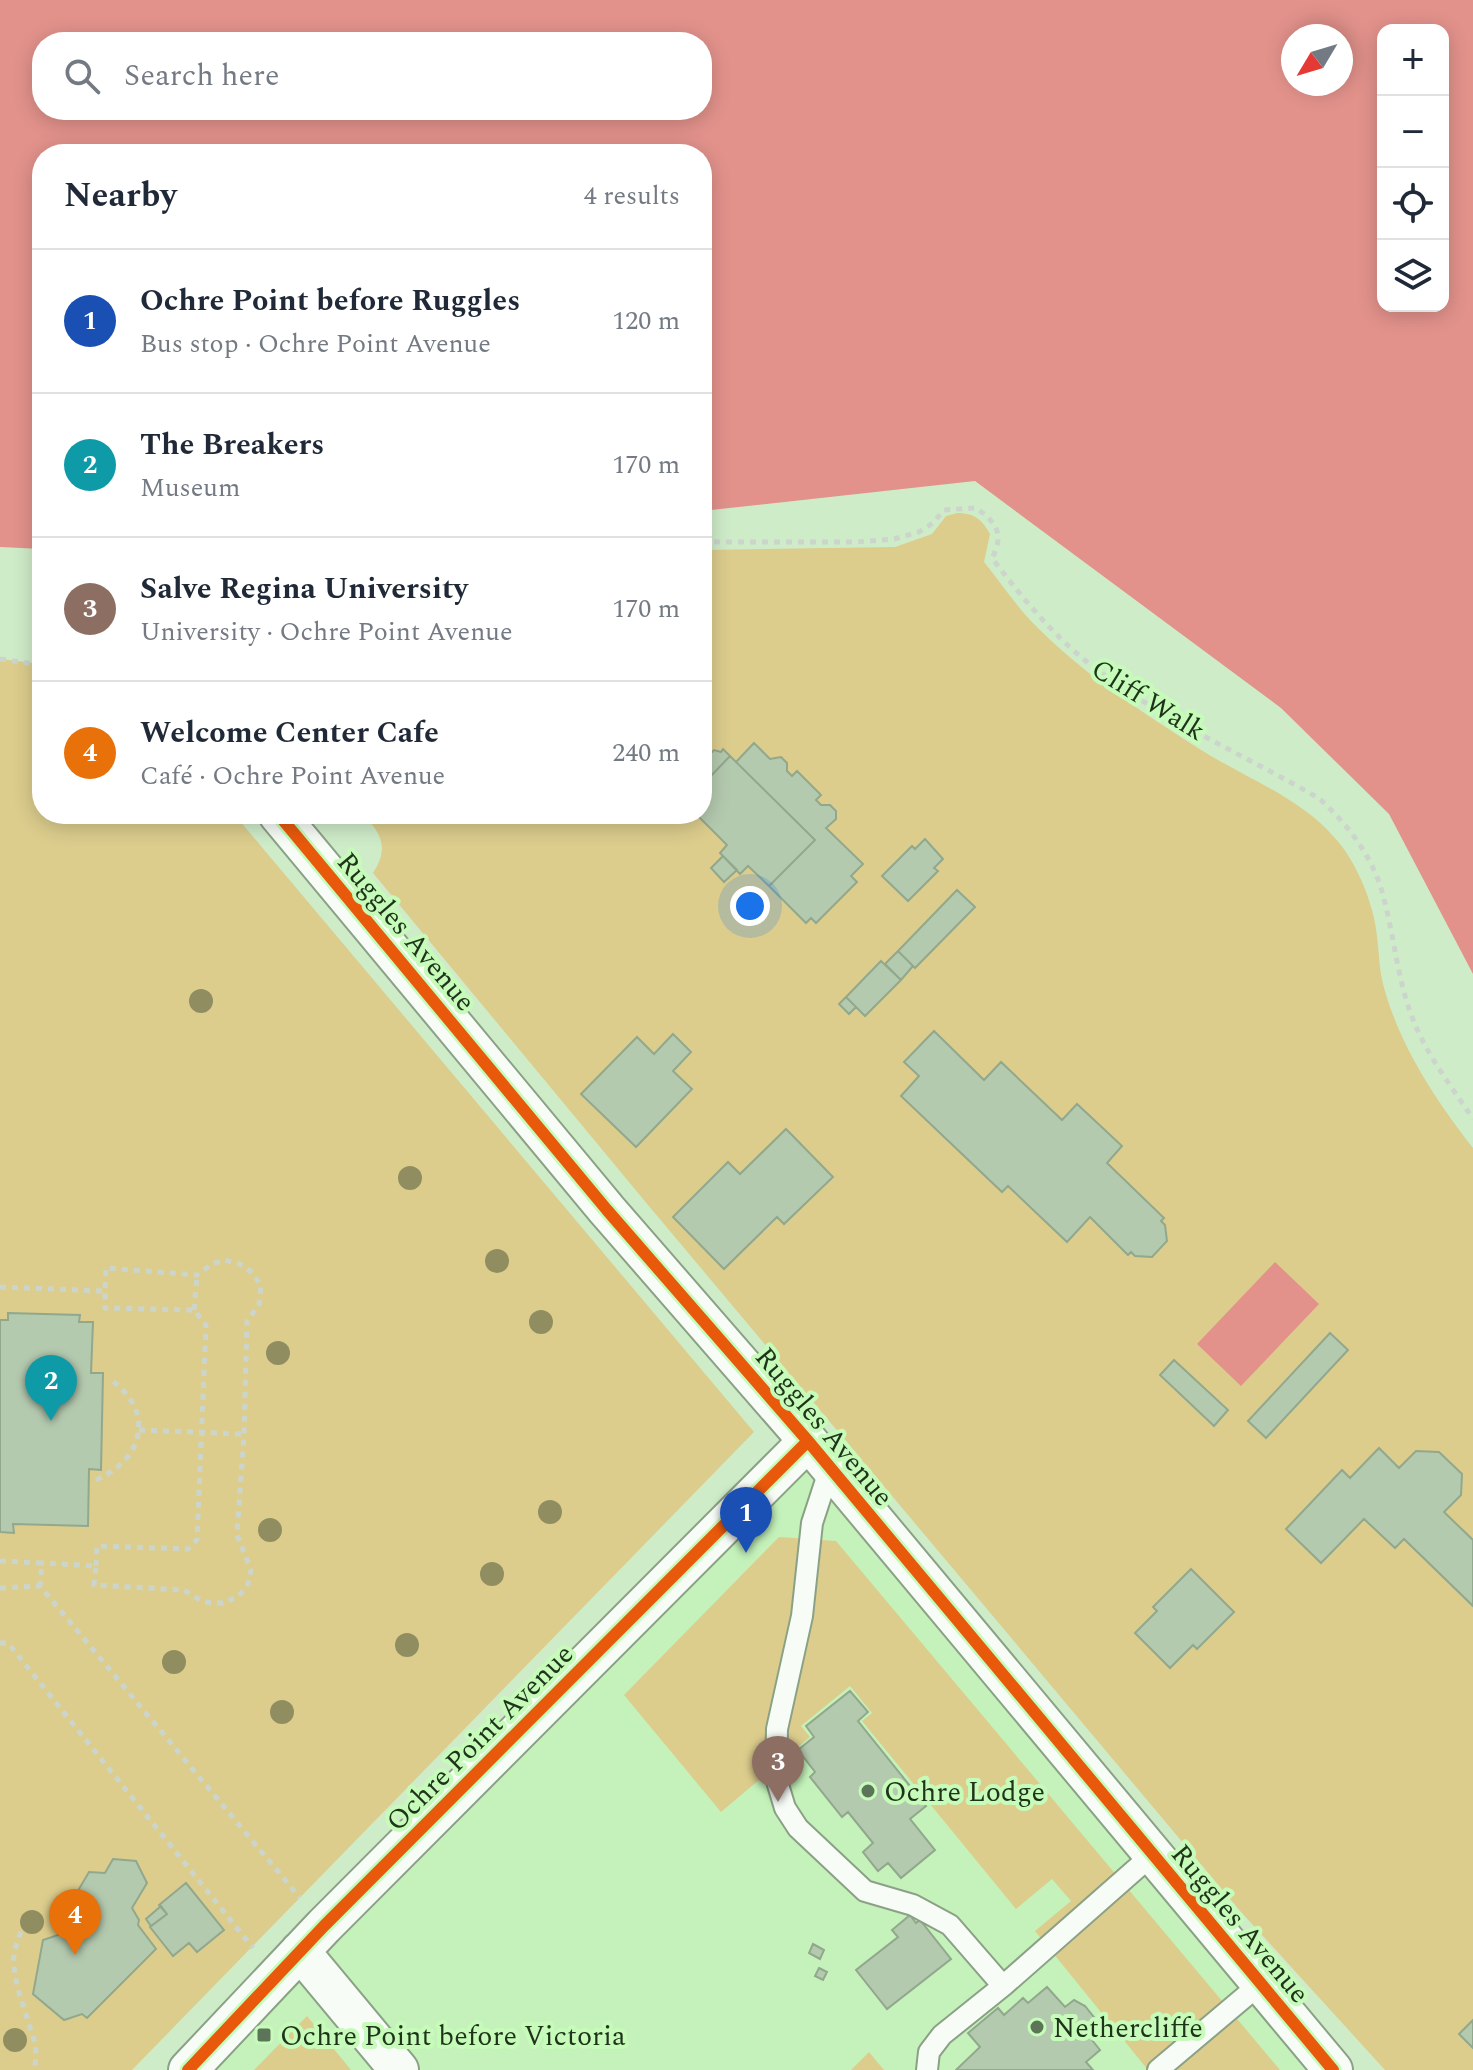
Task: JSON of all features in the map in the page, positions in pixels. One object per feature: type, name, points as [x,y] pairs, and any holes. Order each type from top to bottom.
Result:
[{"type":"street","name":"Ruggles Avenue","points":[[286,824],[607,1210],[819,1454],[1333,2070]]},
{"type":"street","name":"Ochre Point Avenue","points":[[188,2070],[300,1951],[819,1454]]},
{"type":"street","points":[[300,1951],[399,2070]]},
{"type":"lane","points":[[819,1454],[802,1616],[777,1729],[776,1778],[785,1808],[798,1828],[865,1891],[913,1905],[950,1925],[1003,1986]]},
{"type":"lane","points":[[927,2070],[929,2052],[942,2035],[1003,1986],[1153,1854]]},
{"type":"lane","points":[[1158,2070],[1260,1984]]},
{"type":"path","points":[[0,659],[32,664]]},
{"type":"path","points":[[194,1310],[105,1308],[106,1268],[197,1275],[212,1264],[225,1260],[240,1264],[253,1273],[261,1286],[259,1305],[247,1321],[237,1535],[251,1570],[248,1584],[239,1596],[223,1603],[203,1602],[184,1590],[94,1585],[97,1546],[188,1549],[197,1540],[206,1325],[194,1310],[197,1275]]},
{"type":"path","points":[[0,1287],[105,1291]]},
{"type":"path","points":[[96,1480],[113,1472],[126,1460],[139,1430],[138,1413],[132,1399],[108,1378]]},
{"type":"path","points":[[139,1430],[244,1434]]},
{"type":"path","points":[[0,1561],[96,1566]]},
{"type":"path","points":[[42,1563],[40,1586],[195,1776],[300,1951]]},
{"type":"path","points":[[0,1588],[40,1586]]},
{"type":"path","points":[[0,1643],[8,1643],[300,1951]]},
{"type":"path","points":[[26,1921],[13,1961],[17,1986],[36,2046],[35,2070]]},
{"type":"shaded area","points":[[0,0],[1473,0],[1473,974],[1389,814],[1281,708],[975,481],[712,510],[712,144],[32,144],[32,549],[0,547]]},
{"type":"shaded area","points":[[968,514],[984,524],[990,534],[984,562],[1031,621],[1075,662],[1177,734],[1287,798],[1320,823],[1341,845],[1359,875],[1371,908],[1383,984],[1398,1028],[1432,1091],[1473,1148],[1473,2070],[1385,2070],[1241,1912],[373,873],[382,849],[379,835],[372,824],[712,824],[712,550],[895,547],[932,534],[946,516]]},
{"type":"shaded area","points":[[0,659],[32,663],[32,824],[242,824],[754,1432],[132,2070],[0,2070]]},
{"type":"shaded area","points":[[1275,1262],[1319,1304],[1241,1386],[1197,1344]]},
{"type":"shaded area","points":[[808,1441],[1333,2070],[188,2070]]},
{"type":"shaded area","points":[[779,1537],[836,1541],[1280,2070],[1148,2070],[1035,1931],[1071,1901],[1052,1879],[1016,1909],[862,1721],[872,1713],[850,1686],[801,1726],[810,1737],[721,1812],[624,1695]]},
{"type":"shaded area","points":[[307,2016],[351,2070],[254,2070]]},
{"type":"shaded area","points":[[869,2052],[884,2070],[851,2070]]},
{"type":"building","points":[[754,743],[770,759],[781,757],[792,776],[797,771],[821,795],[816,800],[821,805],[830,805],[836,811],[836,819],[826,828],[863,864],[851,876],[857,882],[816,923],[811,918],[806,923],[769,886],[815,840],[736,762]]},
{"type":"building","points":[[723,749],[730,756],[712,775],[712,752]]},
{"type":"building","points":[[730,756],[815,840],[769,886],[748,866],[740,874],[720,853],[727,845],[706,824],[712,824],[712,775]]},
{"type":"building","points":[[925,839],[943,859],[934,868],[938,871],[908,901],[882,876],[912,846],[915,849]]},
{"type":"building","points":[[723,856],[737,870],[724,882],[711,868]]},
{"type":"building","points":[[957,890],[975,907],[915,968],[898,951]]},
{"type":"building","points":[[898,951],[913,966],[901,980],[885,964]]},
{"type":"building","points":[[881,961],[901,980],[865,1016],[846,997]]},
{"type":"building","points":[[846,997],[856,1007],[849,1014],[839,1004]]},
{"type":"building","points":[[934,1031],[984,1080],[1001,1062],[1062,1120],[1077,1104],[1122,1146],[1107,1163],[1164,1218],[1161,1221],[1165,1225],[1167,1241],[1152,1257],[1135,1256],[1131,1252],[1128,1255],[1090,1217],[1067,1242],[1008,1186],[1002,1192],[901,1096],[919,1076],[904,1062]]},
{"type":"building","points":[[673,1034],[691,1052],[673,1071],[692,1089],[636,1147],[581,1094],[637,1037],[654,1054]]},
{"type":"building","points":[[786,1129],[833,1177],[784,1224],[777,1217],[724,1269],[673,1217],[728,1162],[740,1174]]},
{"type":"building","points":[[8,1313],[80,1315],[79,1322],[93,1322],[91,1373],[103,1373],[101,1470],[89,1469],[88,1526],[13,1524],[14,1533],[0,1532],[0,1320],[8,1320]]},
{"type":"building","points":[[1330,1333],[1348,1350],[1266,1438],[1248,1421]]},
{"type":"building","points":[[1174,1360],[1228,1410],[1214,1426],[1160,1375]]},
{"type":"building","points":[[1379,1448],[1399,1468],[1416,1451],[1439,1452],[1462,1474],[1461,1495],[1444,1512],[1473,1540],[1473,1606],[1404,1539],[1395,1548],[1364,1519],[1321,1563],[1286,1529],[1342,1470],[1350,1478]]},
{"type":"building","points":[[1191,1569],[1234,1612],[1197,1649],[1193,1645],[1170,1668],[1135,1633],[1157,1611],[1153,1607]]},
{"type":"building","name":"Ochre Lodge","points":[[850,1691],[868,1712],[858,1721],[926,1806],[910,1819],[935,1850],[901,1878],[888,1863],[878,1871],[863,1852],[873,1843],[848,1812],[842,1817],[810,1777],[815,1772],[798,1750],[814,1737],[806,1726]]},
{"type":"building","points":[[113,1859],[136,1861],[147,1883],[132,1908],[139,1920],[138,1925],[156,1949],[87,2018],[82,2014],[64,2020],[33,1994],[43,1940],[73,1930],[77,1921],[69,1906],[89,1872],[105,1873]]},
{"type":"building","points":[[186,1883],[224,1930],[197,1952],[189,1943],[173,1956],[150,1927],[167,1914],[159,1905]]},
{"type":"building","points":[[161,1906],[167,1914],[151,1926],[146,1919]]},
{"type":"building","points":[[910,1915],[916,1923],[920,1920],[951,1959],[887,2009],[856,1970],[898,1937],[892,1930]]},
{"type":"building","points":[[813,1944],[824,1950],[820,1959],[809,1953]]},
{"type":"building","points":[[819,1968],[827,1972],[823,1980],[815,1976]]},
{"type":"building","name":"Nethercliffe","points":[[1047,1987],[1065,2007],[1074,2000],[1085,2006],[1097,2021],[1101,2033],[1092,2040],[1100,2050],[1086,2062],[1093,2070],[956,2070],[980,2047],[968,2033],[998,2008],[1004,2015],[1023,1998],[1028,2003]]},
{"type":"building","points":[[1473,2020],[1473,2048],[1459,2034]]},
{"type":"cycle path","points":[[286,824],[607,1210],[808,1441],[1333,2070]]},
{"type":"cycle path","points":[[188,2070],[324,1926],[808,1441]]},
{"type":"place","name":"The Breakers","points":[[51,1421]]},
{"type":"place","name":"Ochre Point before Ruggles","points":[[746,1553]]},
{"type":"place","name":"Ochre Lodge","points":[[868,1791]]},
{"type":"place","name":"Salve Regina University","points":[[778,1802]]},
{"type":"place","name":"Welcome Center Cafe","points":[[75,1955]]},
{"type":"place","name":"Nethercliffe","points":[[1037,2027]]},
{"type":"place","name":"Ochre Point before Victoria","points":[[264,2035]]}]
